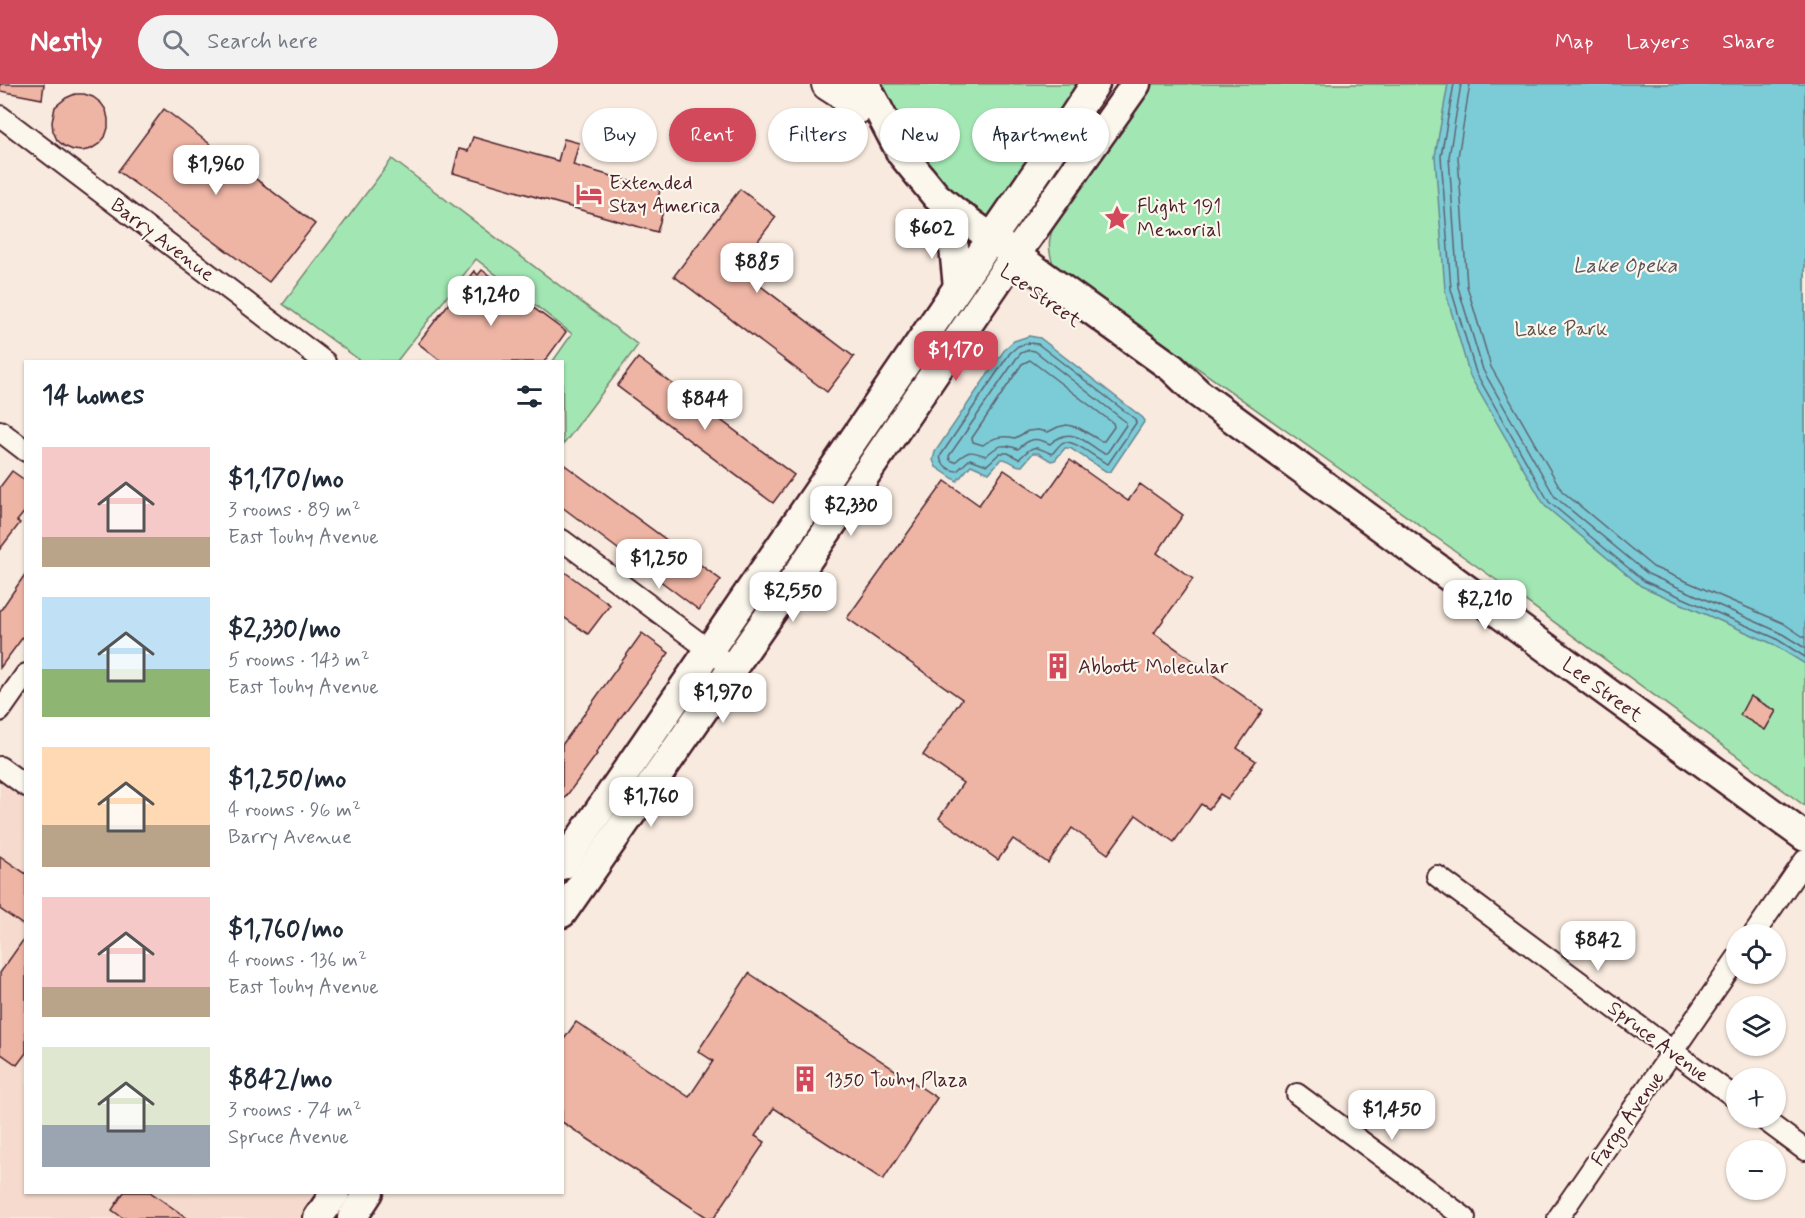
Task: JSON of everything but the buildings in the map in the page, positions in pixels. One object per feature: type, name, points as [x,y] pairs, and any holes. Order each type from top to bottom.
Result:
[{"type":"main road","points":[[828,84],[842,93],[855,92]]},
{"type":"main road","points":[[564,859],[709,651],[1095,84]]},
{"type":"main road","points":[[564,910],[733,668],[1010,262],[1136,84]]},
{"type":"main road","name":"Lee Street","points":[[855,92],[882,153],[924,208],[938,222],[987,245]]},
{"type":"main road","name":"Lee Street","points":[[855,92],[936,196],[987,245],[1140,365],[1198,393],[1805,837]]},
{"type":"main road","points":[[938,222],[954,247],[958,287]]},
{"type":"main road","points":[[318,1218],[335,1194]]},
{"type":"main road","points":[[352,1218],[368,1194]]},
{"type":"street","name":"Barry Avenue","points":[[0,116],[322,360]]},
{"type":"street","points":[[0,431],[24,449]]},
{"type":"street","points":[[564,542],[733,668]]},
{"type":"street","points":[[0,711],[24,677]]},
{"type":"street","points":[[0,767],[24,785]]},
{"type":"street","points":[[564,859],[590,875]]},
{"type":"street","points":[[1761,924],[1805,860]]},
{"type":"street","name":"Spruce Avenue","points":[[1437,876],[1726,1091]]},
{"type":"street","name":"Fargo Avenue","points":[[1558,1218],[1726,974]]},
{"type":"street","points":[[1297,1094],[1465,1218]]},
{"type":"street","points":[[1775,1128],[1805,1150]]},
{"type":"shaded area","points":[[0,779],[24,797],[24,1194],[322,1194],[304,1218],[0,1218]]},
{"type":"green space","points":[[876,84],[1085,84],[1069,108],[972,108],[972,162],[1033,162],[990,226],[931,177],[922,162],[960,162],[960,108],[890,108]]},
{"type":"green space","name":"Lake Park","points":[[1150,84],[1805,84],[1805,806],[1516,594],[1054,266],[1049,245],[1060,212],[1095,162],[1109,162],[1109,142]]},
{"type":"green space","points":[[392,159],[638,345],[564,444],[564,360],[554,360],[572,334],[476,259],[398,360],[360,360],[283,304]]},
{"type":"water","name":"Lake Opeka","points":[[1448,84],[1805,84],[1805,664],[1773,644],[1641,586],[1545,506],[1470,376],[1445,290],[1435,156]]},
{"type":"water","points":[[1029,336],[1040,338],[1143,418],[1144,422],[1111,471],[1107,472],[1070,448],[1065,448],[1055,460],[1051,461],[1038,453],[1033,453],[1022,466],[1001,459],[989,473],[971,465],[957,481],[936,467],[933,460],[935,452],[1005,349],[1014,341]]},
{"type":"place","name":"Extended Stay America","points":[[589,194]]},
{"type":"place","name":"Flight 191 Memorial","points":[[1117,218]]},
{"type":"place","name":"Abbott Molecular","points":[[1058,666]]},
{"type":"place","name":"1350 Touhy Plaza","points":[[805,1079]]}]
